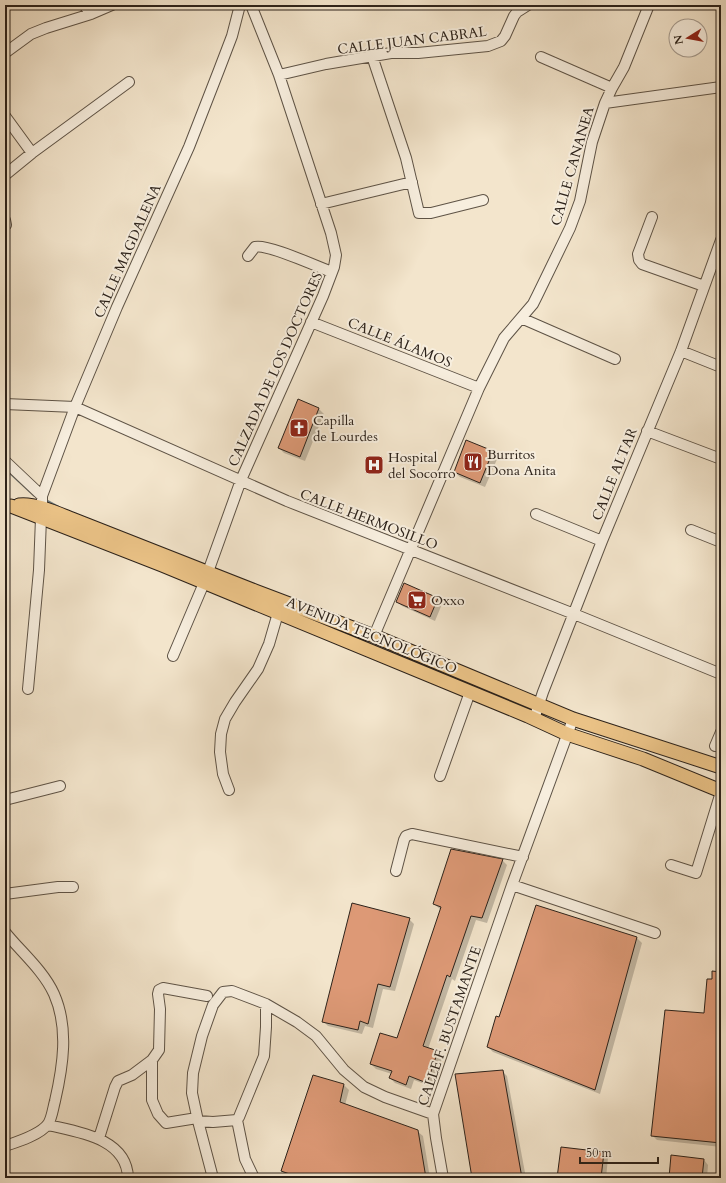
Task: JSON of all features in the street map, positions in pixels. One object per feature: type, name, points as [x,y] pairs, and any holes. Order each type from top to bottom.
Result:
[{"type":"main road","name":"AVENIDA TECNOLÓGICO","points":[[8,506],[46,511],[206,578],[374,636],[573,719],[721,767]]},
{"type":"main road","name":"AVENIDA TECNOLÓGICO","points":[[206,578],[278,613],[470,692],[567,734],[643,759],[721,791]]},
{"type":"street","points":[[84,5],[91,14]]},
{"type":"street","points":[[5,54],[30,34],[91,14],[112,5]]},
{"type":"street","name":"CALLE MAGDALENA","points":[[28,689],[46,511],[75,407],[120,300],[189,147],[227,50],[240,5]]},
{"type":"street","name":"CALZADA DE LOS DOCTORES","points":[[173,656],[206,578],[241,480],[312,322],[334,267],[336,255],[280,75],[251,5]]},
{"type":"street","name":"CALLE JUAN CABRAL","points":[[280,75],[326,64],[391,53],[418,53],[488,46],[501,41],[505,36],[514,16],[517,12],[528,5]]},
{"type":"street","name":"CALLE CANANEA","points":[[374,636],[479,388],[504,338],[533,304],[554,264],[570,228],[580,201],[592,142],[605,104],[624,67],[647,5]]},
{"type":"street","points":[[372,56],[406,158],[419,213],[431,212],[483,200]]},
{"type":"street","points":[[541,57],[612,88]]},
{"type":"street","points":[[5,174],[129,82]]},
{"type":"street","points":[[605,104],[721,87]]},
{"type":"street","points":[[5,116],[32,153]]},
{"type":"street","points":[[321,204],[412,182]]},
{"type":"street","points":[[652,217],[638,254],[639,260],[642,264],[704,286]]},
{"type":"street","name":"CALLE ALTAR","points":[[534,719],[543,692],[602,541],[681,351],[721,240]]},
{"type":"street","points":[[248,256],[255,247],[261,247],[332,272]]},
{"type":"street","points":[[521,318],[615,359]]},
{"type":"street","name":"CALLE ÁLAMOS","points":[[312,322],[479,388]]},
{"type":"street","points":[[681,351],[721,367]]},
{"type":"street","name":"CALLE HERMOSILLO","points":[[5,404],[75,407],[287,501],[574,614],[721,674]]},
{"type":"street","points":[[647,431],[721,459]]},
{"type":"street","points":[[5,461],[46,511]]},
{"type":"street","points":[[536,514],[602,541]]},
{"type":"street","points":[[691,530],[721,542]]},
{"type":"street","points":[[229,790],[223,774],[220,752],[221,734],[225,719],[258,669],[269,644],[278,613]]},
{"type":"street","points":[[440,776],[470,692]]},
{"type":"street","name":"CALLE F. BUSTAMANTE","points":[[444,1178],[433,1114],[512,885],[573,719]]},
{"type":"street","points":[[715,746],[721,732]]},
{"type":"street","points":[[5,800],[60,786]]},
{"type":"street","points":[[671,865],[696,873],[721,791]]},
{"type":"street","points":[[396,871],[404,840],[406,836],[412,834],[522,857]]},
{"type":"street","points":[[512,885],[655,933]]},
{"type":"street","points":[[5,894],[45,888],[73,887]]},
{"type":"street","points":[[5,932],[31,962],[53,992],[58,1006],[64,1046],[57,1091],[48,1125],[35,1135],[5,1146]]},
{"type":"street","points":[[99,1138],[118,1081],[132,1075],[152,1060],[159,1050],[159,990],[163,988],[207,996]]},
{"type":"street","points":[[213,1178],[197,1120],[192,1093],[193,1073],[202,1036],[213,1005],[223,992],[232,991],[266,1004],[298,1022],[316,1036],[344,1070],[364,1087],[385,1097],[433,1114]]},
{"type":"street","points":[[254,1178],[245,1159],[237,1120],[264,1056],[266,1004]]},
{"type":"street","points":[[152,1060],[152,1100],[158,1114],[166,1123],[197,1120],[213,1122],[237,1120]]},
{"type":"street","points":[[48,1125],[99,1138],[112,1146],[121,1156],[127,1167],[128,1178]]},
{"type":"building","name":"Capilla de Lourdes","points":[[298,399],[319,408],[300,457],[278,448]]},
{"type":"building","name":"Burritos Dona Anita","points":[[466,440],[493,451],[480,483],[454,472]]},
{"type":"building","name":"Oxxo","points":[[404,583],[438,598],[430,617],[396,602]]},
{"type":"building","points":[[451,849],[503,859],[482,918],[471,916],[450,977],[447,975],[423,1046],[438,1051],[427,1083],[409,1076],[406,1085],[389,1078],[392,1071],[370,1064],[380,1033],[397,1038],[441,907],[433,904]]},
{"type":"building","points":[[352,903],[410,918],[390,987],[378,984],[368,1024],[360,1021],[358,1030],[322,1022]]},
{"type":"building","points":[[536,905],[637,937],[595,1090],[487,1047],[496,1016],[499,1017]]},
{"type":"building","points":[[712,971],[721,972],[721,1143],[651,1136],[665,1010],[704,1013],[707,979],[712,979]]},
{"type":"building","points":[[503,1070],[522,1178],[472,1178],[455,1074]]},
{"type":"building","points":[[313,1075],[344,1084],[340,1102],[418,1130],[426,1178],[301,1178],[281,1171]]},
{"type":"building","points":[[561,1147],[604,1152],[601,1178],[557,1178]]},
{"type":"building","points":[[671,1155],[704,1159],[702,1178],[669,1178]]},
{"type":"waterway","points":[[5,468],[38,497]]},
{"type":"waterway","points":[[45,500],[58,507]]},
{"type":"place","name":"Capilla de Lourdes","points":[[299,428]]},
{"type":"place","name":"Burritos Dona Anita","points":[[473,462]]},
{"type":"place","name":"Hospital del Socorro","points":[[374,465]]},
{"type":"place","name":"Oxxo","points":[[417,600]]}]
